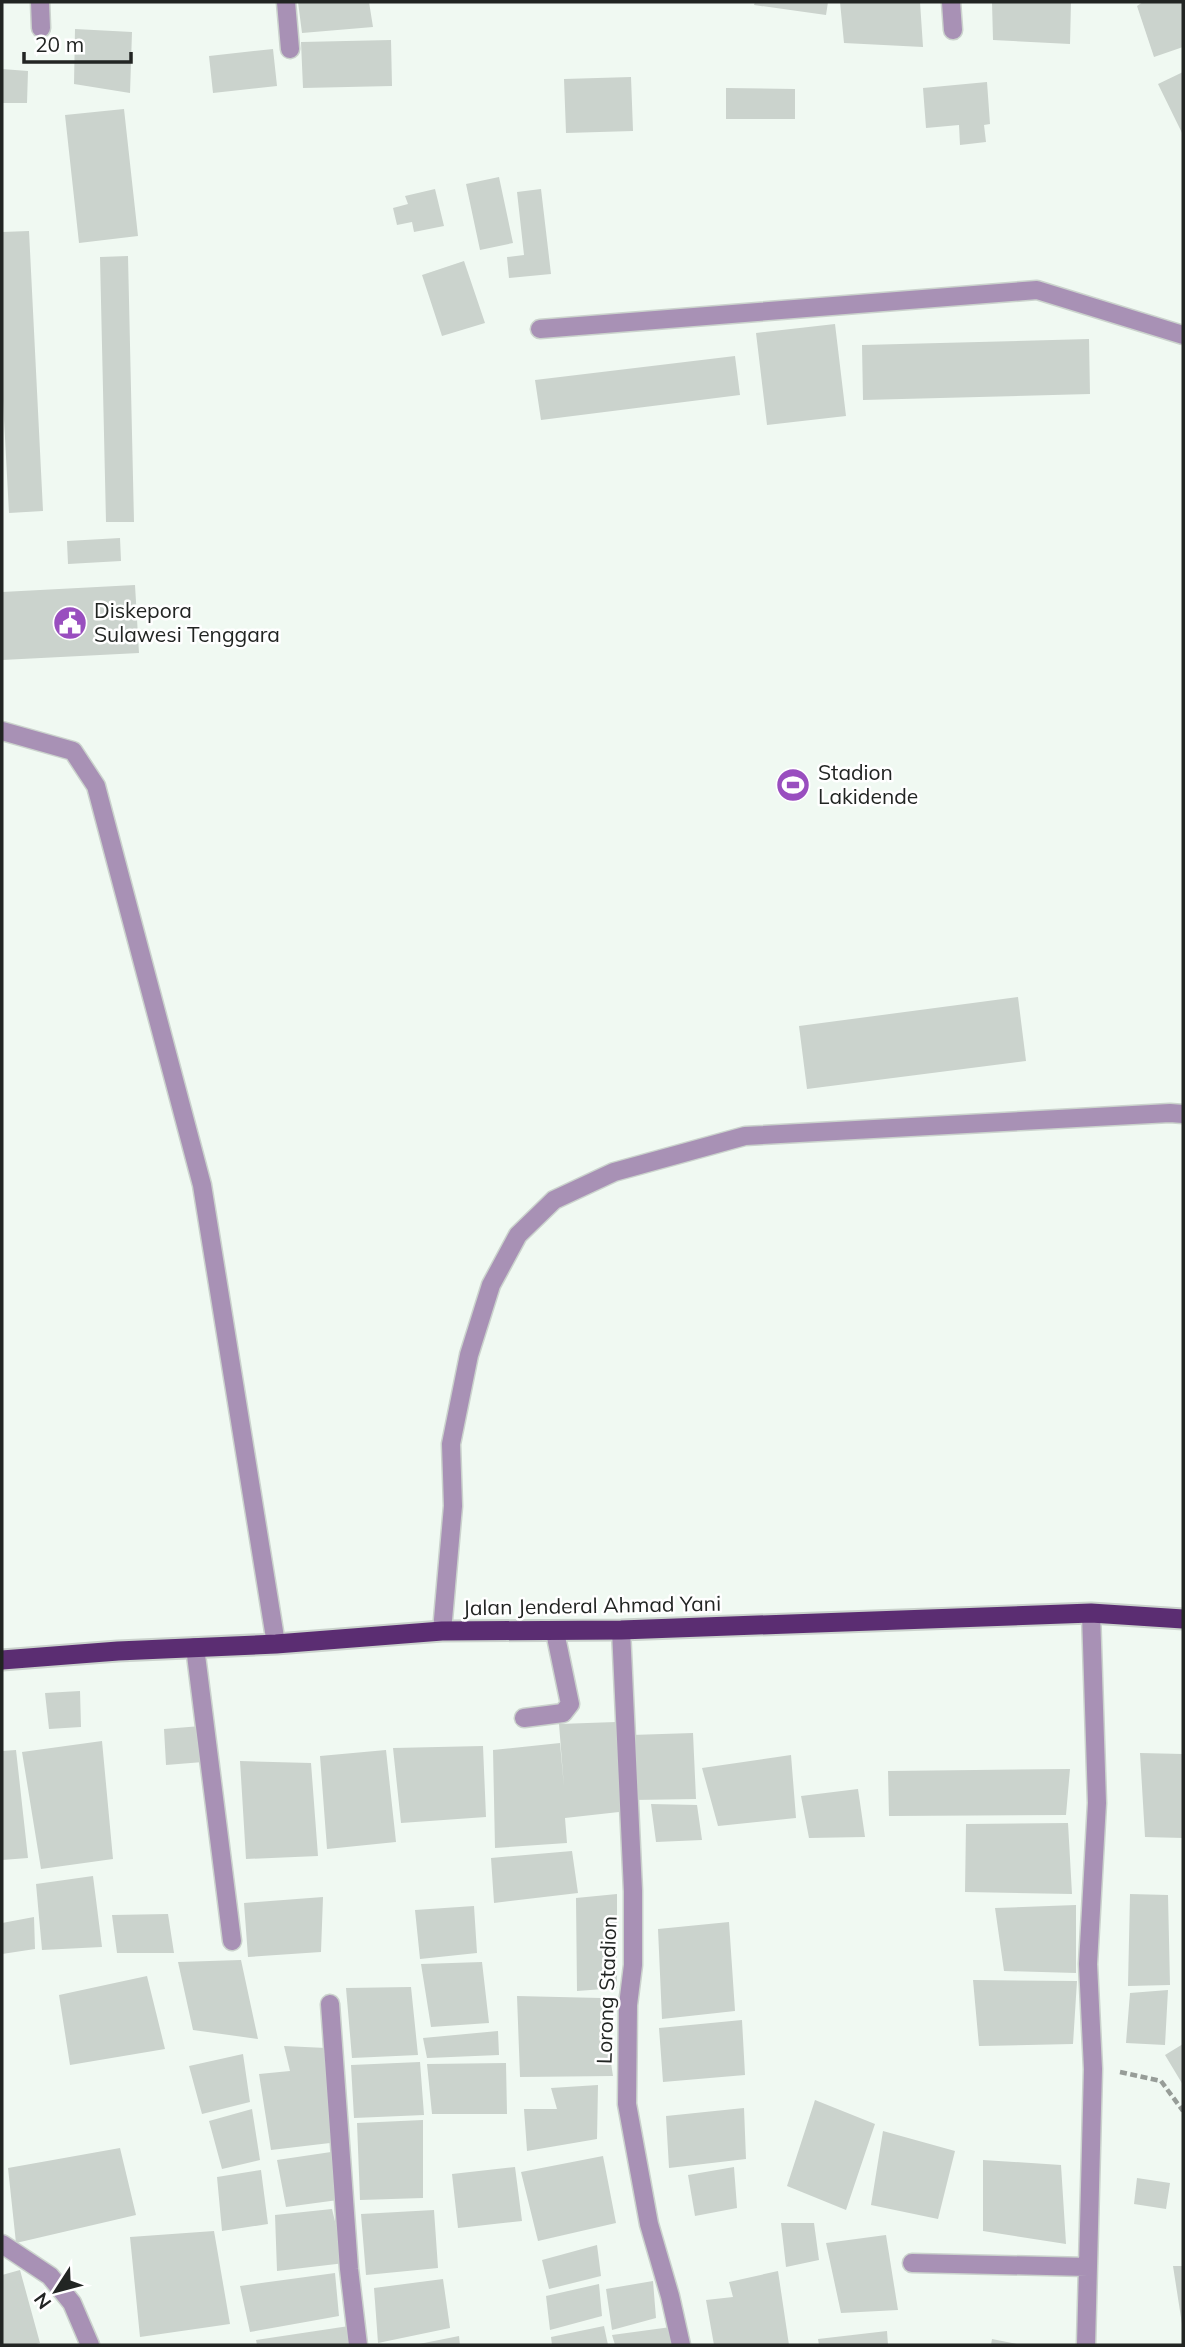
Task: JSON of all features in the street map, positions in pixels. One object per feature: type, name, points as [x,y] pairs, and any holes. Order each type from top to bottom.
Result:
[{"type":"highway","name":"Jalan Jenderal Ahmad Yani","points":[[2,1660],[442,1631],[555,1632],[1091,1613],[1183,1619]]},
{"type":"street","points":[[40,2],[41,28]]},
{"type":"street","points":[[286,2],[290,49]]},
{"type":"street","points":[[951,2],[953,30]]},
{"type":"street","points":[[540,329],[1037,290],[1183,335]]},
{"type":"street","points":[[2,731],[73,751],[96,786],[202,1185],[276,1644]]},
{"type":"street","points":[[442,1631],[453,1506],[451,1444],[469,1355],[491,1285],[519,1235],[554,1200],[614,1172],[745,1136],[1156,1113],[1183,1114]]},
{"type":"street","points":[[1086,2345],[1093,2068],[1088,1964],[1097,1803],[1091,1613]]},
{"type":"street","name":"Lorong Stadion","points":[[621,1630],[633,1903],[633,1965],[626,2059],[627,2104],[649,2224],[681,2345]]},
{"type":"street","points":[[524,1718],[564,1713],[570,1704],[555,1632]]},
{"type":"street","points":[[195,1647],[232,1941]]},
{"type":"street","points":[[330,2004],[347,2244],[358,2345]]},
{"type":"street","points":[[2,2244],[50,2276],[72,2303],[90,2345]]},
{"type":"street","points":[[912,2263],[1088,2267]]},
{"type":"path","points":[[1093,2068],[1161,2081],[1183,2111]]},
{"type":"building","points":[[298,2],[369,2],[373,27],[302,33]]},
{"type":"building","points":[[755,2],[828,2],[826,15],[754,5]]},
{"type":"building","points":[[840,2],[920,2],[923,47],[844,43]]},
{"type":"building","points":[[992,2],[1071,2],[1070,44],[993,40]]},
{"type":"building","points":[[1143,2],[1183,2],[1183,47],[1154,57],[1137,6]]},
{"type":"building","points":[[75,29],[132,32],[130,93],[74,84]]},
{"type":"building","points":[[391,40],[392,86],[303,88],[301,42]]},
{"type":"building","points":[[273,49],[277,86],[213,93],[209,56]]},
{"type":"building","points":[[2,69],[28,71],[27,103],[2,103]]},
{"type":"building","points":[[1183,72],[1183,135],[1158,84]]},
{"type":"building","points":[[631,77],[633,131],[566,133],[564,79]]},
{"type":"building","points":[[987,82],[990,124],[984,125],[986,142],[960,145],[959,125],[926,128],[923,88]]},
{"type":"building","points":[[726,88],[795,89],[795,119],[726,119]]},
{"type":"building","points":[[124,109],[138,236],[79,243],[65,115]]},
{"type":"building","points":[[499,177],[513,243],[480,250],[466,184]]},
{"type":"building","points":[[435,189],[444,226],[414,232],[412,222],[397,225],[393,208],[408,204],[405,196]]},
{"type":"building","points":[[541,189],[551,274],[509,278],[507,257],[524,255],[517,192]]},
{"type":"building","points":[[29,231],[43,511],[9,513],[2,382],[2,232]]},
{"type":"building","points":[[128,256],[134,522],[106,522],[100,257]]},
{"type":"building","points":[[464,261],[485,323],[442,336],[422,275]]},
{"type":"building","points":[[835,324],[846,416],[767,425],[756,333]]},
{"type":"building","points":[[1089,339],[1090,394],[863,400],[862,345]]},
{"type":"building","points":[[735,356],[740,395],[541,420],[535,380]]},
{"type":"building","points":[[120,538],[121,561],[68,564],[67,541]]},
{"type":"building","name":"Diskepora Sulawesi Tenggara","points":[[135,585],[139,653],[2,660],[2,592]]},
{"type":"building","points":[[1018,997],[1026,1061],[807,1089],[799,1026]]},
{"type":"building","points":[[80,1691],[81,1727],[49,1729],[45,1693]]},
{"type":"building","points":[[616,1722],[628,1811],[565,1818],[567,1843],[495,1848],[493,1750],[560,1743],[564,1787],[559,1724]]},
{"type":"building","points":[[201,1726],[203,1762],[166,1765],[164,1729]]},
{"type":"building","points":[[693,1733],[696,1799],[633,1800],[631,1735]]},
{"type":"building","points":[[102,1741],[113,1859],[41,1869],[22,1752]]},
{"type":"building","points":[[483,1746],[486,1817],[401,1823],[393,1748]]},
{"type":"building","points":[[16,1750],[28,1858],[2,1860],[2,1751]]},
{"type":"building","points":[[386,1750],[396,1842],[327,1849],[320,1756]]},
{"type":"building","points":[[1140,1753],[1183,1754],[1183,1838],[1145,1837]]},
{"type":"building","points":[[791,1755],[796,1818],[718,1826],[702,1768]]},
{"type":"building","points":[[240,1761],[311,1763],[318,1856],[246,1859]]},
{"type":"building","points":[[1070,1769],[1066,1815],[889,1816],[888,1771]]},
{"type":"building","points":[[858,1789],[865,1837],[809,1838],[801,1796]]},
{"type":"building","points":[[651,1804],[697,1805],[702,1840],[656,1842]]},
{"type":"building","points":[[1068,1823],[1072,1894],[965,1892],[966,1824]]},
{"type":"building","points":[[572,1851],[578,1893],[494,1903],[491,1858]]},
{"type":"building","points":[[93,1876],[102,1947],[42,1950],[36,1884]]},
{"type":"building","points":[[617,1894],[617,1988],[577,1991],[576,1898]]},
{"type":"building","points":[[1130,1894],[1168,1895],[1170,1985],[1128,1986]]},
{"type":"building","points":[[323,1897],[321,1952],[248,1957],[244,1903]]},
{"type":"building","points":[[1076,1905],[1076,1973],[1004,1971],[995,1908]]},
{"type":"building","points":[[474,1906],[477,1953],[420,1959],[415,1910]]},
{"type":"building","points":[[168,1914],[174,1953],[117,1953],[112,1915]]},
{"type":"building","points":[[34,1917],[35,1949],[2,1954],[2,1923]]},
{"type":"building","points":[[729,1922],[735,2011],[662,2019],[658,1929]]},
{"type":"building","points":[[241,1960],[258,2039],[193,2030],[178,1962]]},
{"type":"building","points":[[482,1962],[489,2023],[431,2027],[421,1964]]},
{"type":"building","points":[[147,1976],[165,2049],[70,2065],[59,1995]]},
{"type":"building","points":[[973,1980],[1077,1981],[1073,2044],[979,2046]]},
{"type":"building","points":[[411,1987],[418,2055],[352,2058],[346,1988]]},
{"type":"building","points":[[1168,1990],[1165,2045],[1126,2043],[1130,1993]]},
{"type":"building","points":[[517,1996],[601,1998],[613,2076],[520,2077]]},
{"type":"building","points":[[742,2020],[745,2075],[663,2082],[659,2028]]},
{"type":"building","points":[[498,2031],[499,2055],[427,2058],[423,2038]]},
{"type":"building","points":[[1183,2044],[1183,2085],[1165,2055]]},
{"type":"building","points":[[284,2046],[326,2048],[330,2143],[271,2150],[259,2074],[290,2071]]},
{"type":"building","points":[[243,2054],[250,2102],[202,2114],[189,2066]]},
{"type":"building","points":[[420,2062],[424,2115],[354,2118],[351,2065]]},
{"type":"building","points":[[506,2063],[507,2114],[432,2114],[427,2064]]},
{"type":"building","points":[[598,2085],[597,2139],[527,2151],[524,2109],[557,2109],[551,2088]]},
{"type":"building","points":[[815,2100],[875,2124],[846,2210],[787,2186]]},
{"type":"building","points":[[744,2108],[746,2159],[669,2168],[666,2116]]},
{"type":"building","points":[[252,2109],[260,2160],[222,2169],[209,2121]]},
{"type":"building","points":[[423,2120],[423,2198],[360,2200],[357,2123]]},
{"type":"building","points":[[883,2131],[955,2151],[938,2219],[871,2205]]},
{"type":"building","points":[[120,2148],[136,2215],[16,2243],[8,2168]]},
{"type":"building","points":[[331,2152],[338,2200],[286,2207],[277,2160]]},
{"type":"building","points":[[603,2156],[616,2223],[538,2241],[521,2172]]},
{"type":"building","points":[[983,2160],[1061,2165],[1066,2244],[983,2231]]},
{"type":"building","points":[[515,2167],[522,2221],[458,2228],[452,2174]]},
{"type":"building","points":[[734,2167],[737,2208],[695,2216],[688,2175]]},
{"type":"building","points":[[261,2170],[268,2224],[222,2231],[217,2177]]},
{"type":"building","points":[[1137,2178],[1170,2183],[1166,2209],[1134,2204]]},
{"type":"building","points":[[332,2209],[345,2263],[277,2271],[275,2215]]},
{"type":"building","points":[[434,2210],[438,2268],[366,2275],[361,2214]]},
{"type":"building","points":[[781,2223],[814,2223],[819,2260],[786,2267]]},
{"type":"building","points":[[214,2231],[230,2324],[140,2337],[130,2237]]},
{"type":"building","points":[[886,2235],[898,2310],[841,2313],[826,2243]]},
{"type":"building","points":[[597,2245],[601,2276],[549,2289],[542,2260]]},
{"type":"building","points":[[1173,2266],[1183,2266],[1183,2324],[1182,2324]]},
{"type":"building","points":[[20,2270],[40,2343],[2,2345],[2,2275]]},
{"type":"building","points":[[778,2271],[789,2345],[714,2345],[706,2300],[733,2297],[729,2282]]},
{"type":"building","points":[[335,2273],[339,2316],[250,2332],[240,2286]]},
{"type":"building","points":[[443,2279],[450,2328],[378,2343],[374,2288]]},
{"type":"building","points":[[653,2281],[656,2318],[612,2330],[606,2289]]},
{"type":"building","points":[[599,2284],[602,2316],[550,2330],[546,2296]]},
{"type":"building","points":[[349,2326],[352,2345],[257,2345],[256,2340]]},
{"type":"building","points":[[604,2326],[608,2345],[552,2345],[551,2337]]},
{"type":"building","points":[[671,2327],[674,2345],[615,2345],[612,2335]]},
{"type":"building","points":[[887,2331],[888,2345],[819,2345],[818,2339]]},
{"type":"building","points":[[459,2336],[460,2345],[419,2345],[419,2344]]},
{"type":"building","points":[[992,2339],[1017,2344],[1017,2345],[991,2345]]},
{"type":"place","name":"Diskepora Sulawesi Tenggara","points":[[70,623]]},
{"type":"place","name":"Stadion Lakidende","points":[[793,785]]}]
